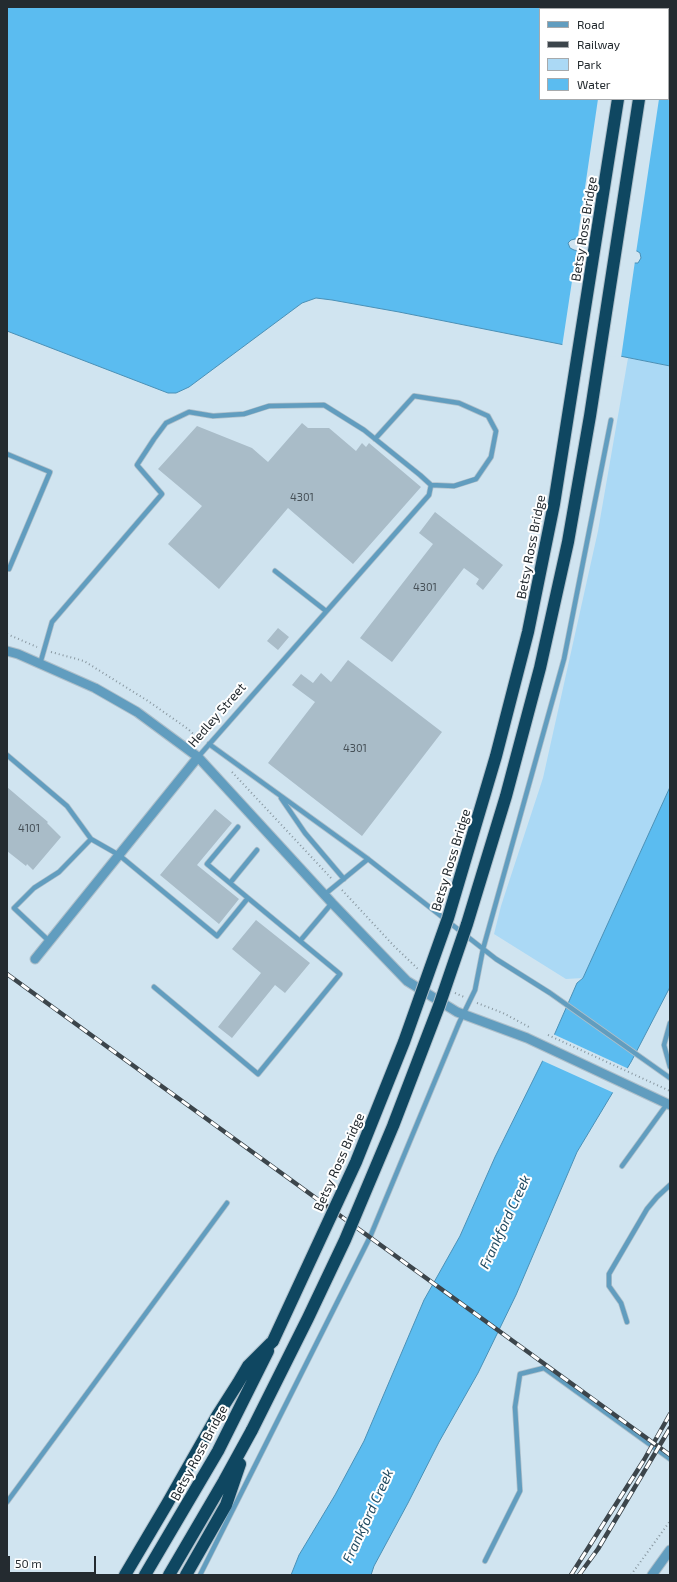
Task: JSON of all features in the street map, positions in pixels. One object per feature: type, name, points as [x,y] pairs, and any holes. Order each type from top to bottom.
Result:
[{"type":"highway","name":"Betsy Ross Bridge","points":[[145,1575],[218,1451],[273,1341],[356,1162],[404,1042],[450,912],[496,756],[528,632],[555,497],[618,100]]},
{"type":"highway","points":[[169,1575],[252,1430],[318,1298],[348,1233],[393,1126],[439,1006],[467,924],[506,796],[540,668],[568,542],[585,445],[639,100]]},
{"type":"highway","points":[[125,1575],[217,1416],[248,1366],[273,1341]]},
{"type":"highway","points":[[186,1575],[226,1505],[252,1430]]},
{"type":"street","points":[[7,651],[95,688],[138,712],[198,757],[324,895],[407,981],[463,1014],[527,1038],[669,1105]]},
{"type":"street","name":"Hedley Street","points":[[35,959],[198,757]]},
{"type":"street","points":[[652,1575],[670,1550]]},
{"type":"lane","points":[[40,664],[52,622],[162,494],[137,465],[166,423],[189,412],[213,416],[244,414],[269,406],[324,405],[364,430],[431,485],[454,486],[476,479],[491,457],[496,431],[488,416],[459,403],[414,396],[375,439]]},
{"type":"lane","points":[[200,1575],[370,1237],[463,1014],[475,990],[483,949],[564,659],[611,420]]},
{"type":"lane","points":[[7,454],[50,472],[9,569],[7,568]]},
{"type":"lane","name":"Hedley Street","points":[[198,757],[428,495],[431,485]]},
{"type":"lane","points":[[275,571],[326,611]]},
{"type":"lane","points":[[209,744],[368,860],[496,959],[550,993],[670,1078]]},
{"type":"lane","points":[[7,755],[67,806],[91,839],[119,855],[217,936],[248,898]]},
{"type":"lane","points":[[279,795],[305,833],[344,879]]},
{"type":"lane","points":[[154,988],[258,1074],[340,974],[207,864],[238,827]]},
{"type":"lane","points":[[14,908],[34,888],[59,872],[91,839]]},
{"type":"lane","points":[[230,883],[257,850]]},
{"type":"lane","points":[[324,895],[368,860]]},
{"type":"lane","points":[[300,941],[332,903]]},
{"type":"lane","points":[[7,908],[14,908],[49,941]]},
{"type":"lane","points":[[670,1023],[664,1045],[670,1067]]},
{"type":"lane","points":[[622,1166],[669,1105]]},
{"type":"lane","points":[[627,1322],[621,1303],[609,1286],[609,1274],[647,1209],[670,1185]]},
{"type":"lane","points":[[7,1502],[227,1204]]},
{"type":"lane","points":[[485,1561],[520,1491],[514,1407],[520,1374],[544,1368],[670,1459]]},
{"type":"path","points":[[546,1034],[670,1091]]},
{"type":"path","points":[[631,1575],[670,1521]]},
{"type":"green space","points":[[628,358],[670,366],[670,787],[583,978],[566,979],[494,934],[501,906],[543,778],[598,531]]},
{"type":"water","points":[[7,7],[607,7],[608,8],[539,8],[539,100],[669,100],[670,23],[670,366],[399,312],[316,298],[302,303],[189,387],[176,393],[168,393],[7,331]],"holes":[[[575,239],[637,251],[640,253],[641,258],[638,263],[635,263],[574,250],[570,248],[568,243]]]},
{"type":"water","name":"Frankford Creek","points":[[670,787],[670,987],[631,1062],[577,1152],[516,1295],[478,1373],[439,1442],[374,1566],[371,1575],[291,1575],[299,1555],[335,1495],[364,1441],[424,1300],[460,1236],[495,1157],[545,1056],[577,983],[583,978]]},
{"type":"pier","points":[[598,100],[659,100],[636,253],[577,242]]},
{"type":"pier","points":[[577,248],[635,261],[621,358],[562,347]]},
{"type":"pier","points":[[553,1034],[629,1069],[614,1093],[541,1060]]},
{"type":"building","points":[[302,423],[308,428],[329,428],[356,451],[362,443],[366,447],[369,443],[421,487],[353,564],[288,508],[219,589],[168,544],[202,506],[158,469],[197,426],[252,448],[268,462]]},
{"type":"building","points":[[435,512],[503,565],[483,590],[476,584],[479,579],[464,568],[392,662],[360,638],[433,544],[419,533]]},
{"type":"building","points":[[278,628],[289,637],[278,650],[267,641]]},
{"type":"building","points":[[348,660],[442,732],[362,836],[268,763],[315,702],[292,685],[301,674],[313,683],[321,673],[331,682]]},
{"type":"building","points":[[7,787],[48,822],[47,823],[61,837],[33,870],[27,864],[26,866],[7,851]]},
{"type":"building","points":[[215,809],[232,823],[197,865],[239,899],[219,924],[160,875]]},
{"type":"building","points":[[256,920],[310,963],[285,993],[275,985],[232,1038],[218,1027],[261,973],[232,949]]},
{"type":"railway","points":[[7,974],[670,1455]]},
{"type":"railway","points":[[571,1575],[644,1460],[670,1414]]},
{"type":"railway","points":[[579,1575],[598,1549],[670,1428]]}]
